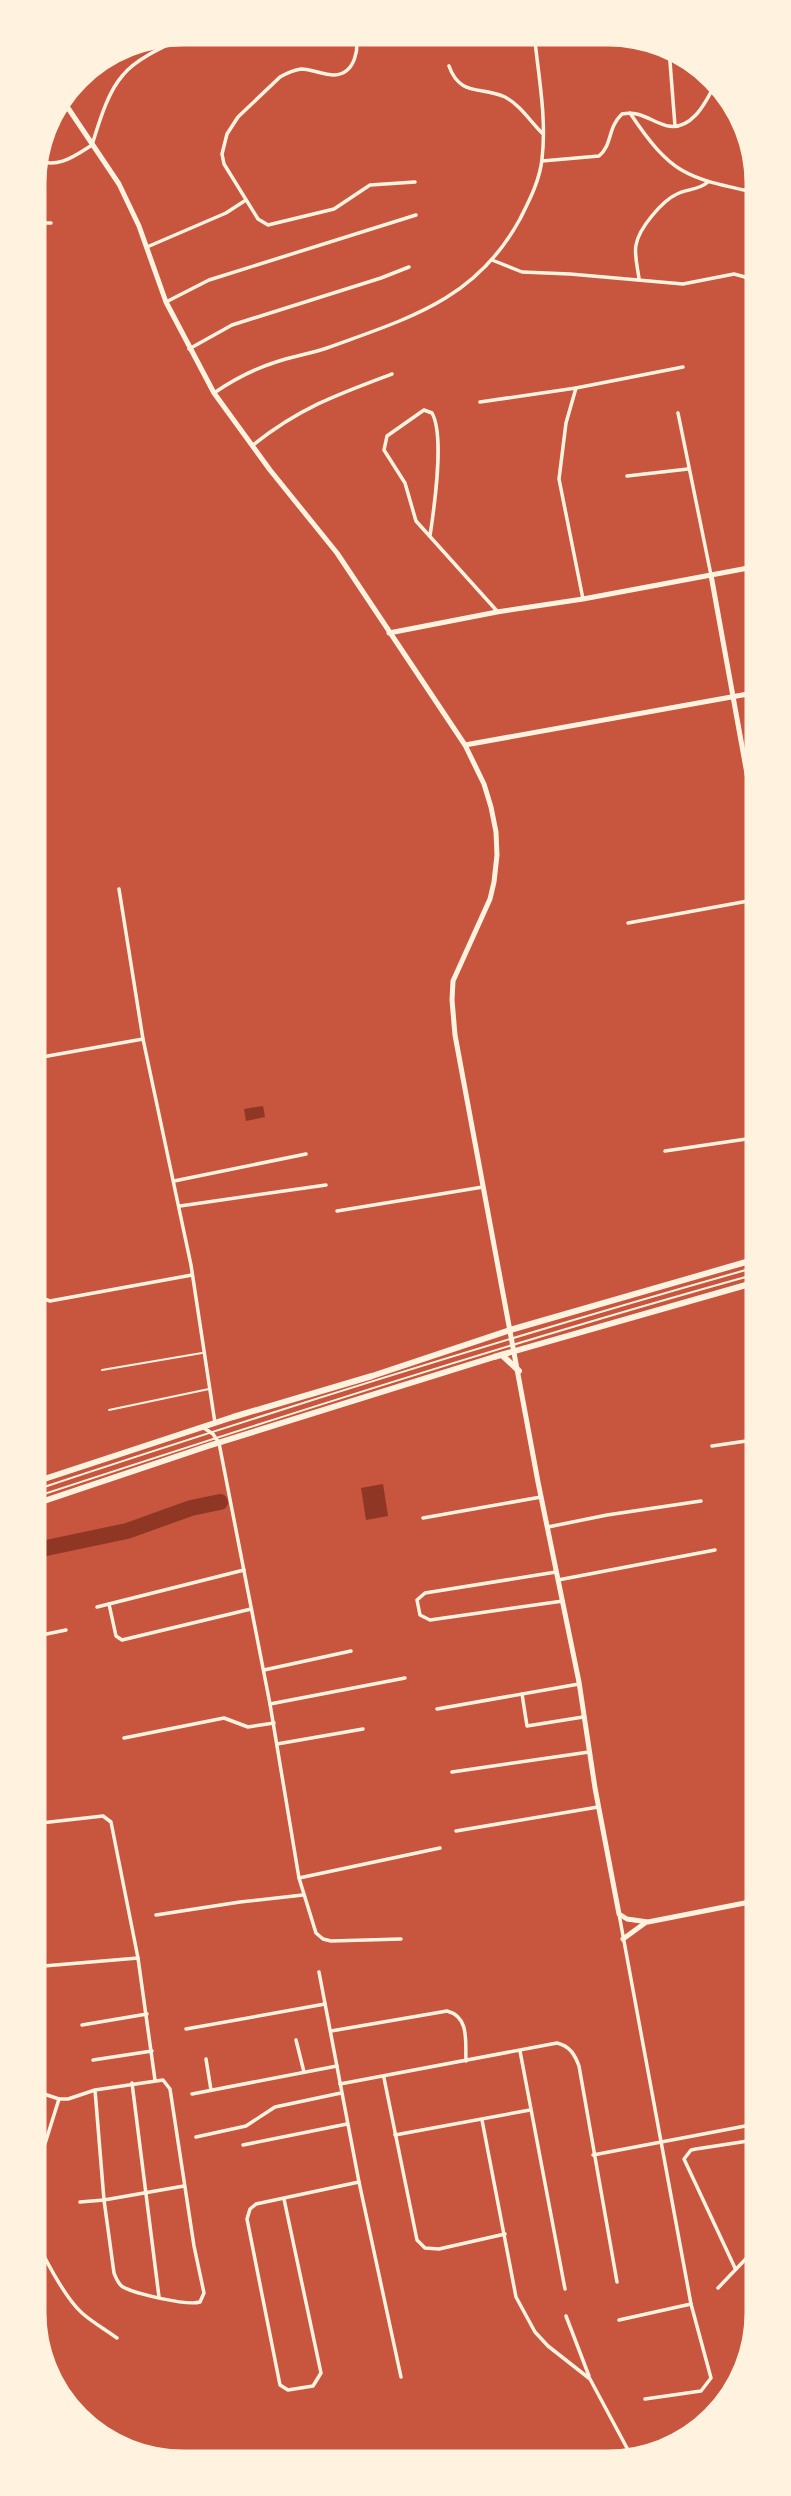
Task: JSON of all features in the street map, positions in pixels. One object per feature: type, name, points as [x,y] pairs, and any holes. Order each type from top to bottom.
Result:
[{"type":"main road","points":[[42,1501],[217,1440],[502,1355],[512,1341],[749,1262]]},
{"type":"main road","points":[[42,1480],[215,1423],[372,1376],[749,1284]]},
{"type":"main road","points":[[502,1355],[519,1371]]},
{"type":"street","points":[[44,162],[59,163],[92,145],[122,75],[134,64],[175,42]]},
{"type":"street","points":[[356,42],[356,54],[349,69],[337,75],[310,70],[288,72],[280,77],[238,117],[228,134],[222,154],[224,164],[258,219],[268,225],[341,206],[370,185],[415,182]]},
{"type":"street","points":[[214,393],[246,374],[276,362],[320,351],[415,315],[453,295],[492,260],[509,238],[530,200],[542,161],[541,83],[535,42]]},
{"type":"street","points":[[670,57],[675,127]]},
{"type":"street","points":[[449,66],[457,82],[471,89],[505,97],[543,134]]},
{"type":"street","points":[[542,161],[599,156],[607,147],[611,126],[622,114],[646,116],[660,124],[675,127],[687,124],[695,118],[712,88]]},
{"type":"street","points":[[66,105],[119,184],[139,226],[166,302],[188,349],[214,393],[252,446],[337,553],[465,745],[484,784],[491,807],[497,855],[491,899],[453,981],[455,1035],[579,1685],[598,1807],[660,2142],[691,2304],[710,2378],[701,2391],[645,2399]]},
{"type":"street","points":[[630,113],[648,141],[674,166],[689,176],[749,191]]},
{"type":"street","points":[[639,279],[636,246],[652,216],[667,200],[703,187],[708,182]]},
{"type":"street","points":[[145,248],[181,234],[246,200]]},
{"type":"street","points":[[166,302],[209,280],[416,215]]},
{"type":"street","points":[[42,223],[51,223]]},
{"type":"street","points":[[492,260],[522,272],[683,284],[734,274],[745,277],[749,281]]},
{"type":"street","points":[[188,349],[233,325],[409,267]]},
{"type":"street","points":[[480,402],[576,388],[683,367]]},
{"type":"street","points":[[252,446],[275,427],[304,409],[392,374]]},
{"type":"street","points":[[576,388],[566,423],[559,479],[583,599]]},
{"type":"street","points":[[430,536],[438,460],[436,422],[432,413],[424,410],[387,436],[384,450],[405,483],[416,521],[497,611]]},
{"type":"street","points":[[678,413],[711,575],[749,787]]},
{"type":"street","points":[[627,476],[688,469]]},
{"type":"street","points":[[389,633],[497,611],[583,599],[749,568]]},
{"type":"street","points":[[465,745],[749,694]]},
{"type":"street","points":[[119,889],[143,1039],[180,1206],[215,1423]]},
{"type":"street","points":[[628,923],[749,901]]},
{"type":"street","points":[[42,1057],[143,1039]]},
{"type":"street","points":[[665,1151],[749,1139]]},
{"type":"street","points":[[174,1181],[306,1154]]},
{"type":"street","points":[[180,1206],[326,1185]]},
{"type":"street","points":[[337,1212],[483,1187]]},
{"type":"street","points":[[43,1300],[50,1301],[192,1275]]},
{"type":"street","points":[[202,1428],[211,1432],[217,1440],[274,1723],[299,1878],[316,1933],[323,1939],[401,1939]]},
{"type":"street","points":[[712,1446],[749,1440]]},
{"type":"street","points":[[423,1518],[541,1497]]},
{"type":"street","points":[[547,1527],[701,1501]]},
{"type":"street","points":[[558,1580],[715,1550]]},
{"type":"street","points":[[97,1607],[244,1570]]},
{"type":"street","points":[[556,1572],[423,1593],[417,1600],[419,1615],[430,1620],[563,1601]]},
{"type":"street","points":[[108,1604],[116,1636],[122,1640],[252,1609]]},
{"type":"street","points":[[42,1635],[66,1630]]},
{"type":"street","points":[[264,1670],[351,1651]]},
{"type":"street","points":[[270,1704],[405,1678]]},
{"type":"street","points":[[437,1709],[579,1685]]},
{"type":"street","points":[[522,1694],[527,1726],[584,1717]]},
{"type":"street","points":[[124,1738],[224,1718],[248,1727],[274,1723]]},
{"type":"street","points":[[277,1744],[363,1729]]},
{"type":"street","points":[[452,1772],[589,1752]]},
{"type":"street","points":[[456,1831],[598,1807]]},
{"type":"street","points":[[42,1823],[103,1816],[111,1822],[138,1958],[155,2080]]},
{"type":"street","points":[[299,1878],[440,1848]]},
{"type":"street","points":[[156,1915],[303,1895]]},
{"type":"street","points":[[623,1939],[648,1922],[749,1902]]},
{"type":"street","points":[[619,1914],[627,1919],[648,1922]]},
{"type":"street","points":[[42,1966],[138,1958]]},
{"type":"street","points":[[319,1972],[347,2123],[401,2376]]},
{"type":"street","points":[[186,2029],[326,2004]]},
{"type":"street","points":[[331,2031],[447,2011],[463,2021],[466,2061]]},
{"type":"street","points":[[82,2025],[147,2014]]},
{"type":"street","points":[[296,2040],[304,2072]]},
{"type":"street","points":[[340,2084],[384,2078],[557,2043],[564,2045],[576,2057],[617,2282]]},
{"type":"street","points":[[93,2060],[152,2051]]},
{"type":"street","points":[[520,2051],[565,2289]]},
{"type":"street","points":[[206,2059],[211,2090]]},
{"type":"street","points":[[192,2094],[337,2066]]},
{"type":"street","points":[[384,2078],[414,2233],[420,2245],[429,2250],[439,2249],[505,2234]]},
{"type":"street","points":[[42,2093],[68,2099],[94,2090],[155,2080],[163,2080],[170,2089],[184,2186],[204,2293],[195,2304],[124,2287],[118,2282],[114,2273],[104,2200],[94,2090]]},
{"type":"street","points":[[132,2083],[159,2297]]},
{"type":"street","points":[[196,2137],[246,2126],[275,2107],[341,2093]]},
{"type":"street","points":[[42,2153],[59,2099]]},
{"type":"street","points":[[395,2135],[530,2110]]},
{"type":"street","points":[[482,2120],[516,2297],[525,2316],[548,2346],[590,2379]]},
{"type":"street","points":[[243,2145],[347,2123]]},
{"type":"street","points":[[593,2155],[749,2125]]},
{"type":"street","points":[[735,2269],[684,2159],[696,2148],[749,2141]]},
{"type":"street","points":[[284,2199],[321,2373],[313,2386],[288,2390],[280,2385],[247,2219],[250,2209],[256,2204],[359,2182]]},
{"type":"street","points":[[80,2202],[184,2186]]},
{"type":"street","points":[[42,2252],[81,2312],[117,2338]]},
{"type":"street","points":[[718,2288],[749,2255]]},
{"type":"street","points":[[619,2320],[691,2304]]},
{"type":"street","points":[[566,2316],[590,2379],[629,2452]]},
{"type":"lane","points":[[42,1488],[211,1432],[749,1269]]},
{"type":"lane","points":[[42,1495],[217,1440],[512,1341],[749,1276]]},
{"type":"lane","points":[[102,1370],[203,1352]]},
{"type":"lane","points":[[109,1410],[210,1388]]},
{"type":"shaded area","points":[[263,1106],[265,1117],[246,1121],[244,1109]]},
{"type":"shaded area","points":[[383,1484],[388,1516],[366,1520],[361,1488]]},
{"type":"waterway","points":[[42,1549],[127,1531],[191,1508],[220,1502]]}]
